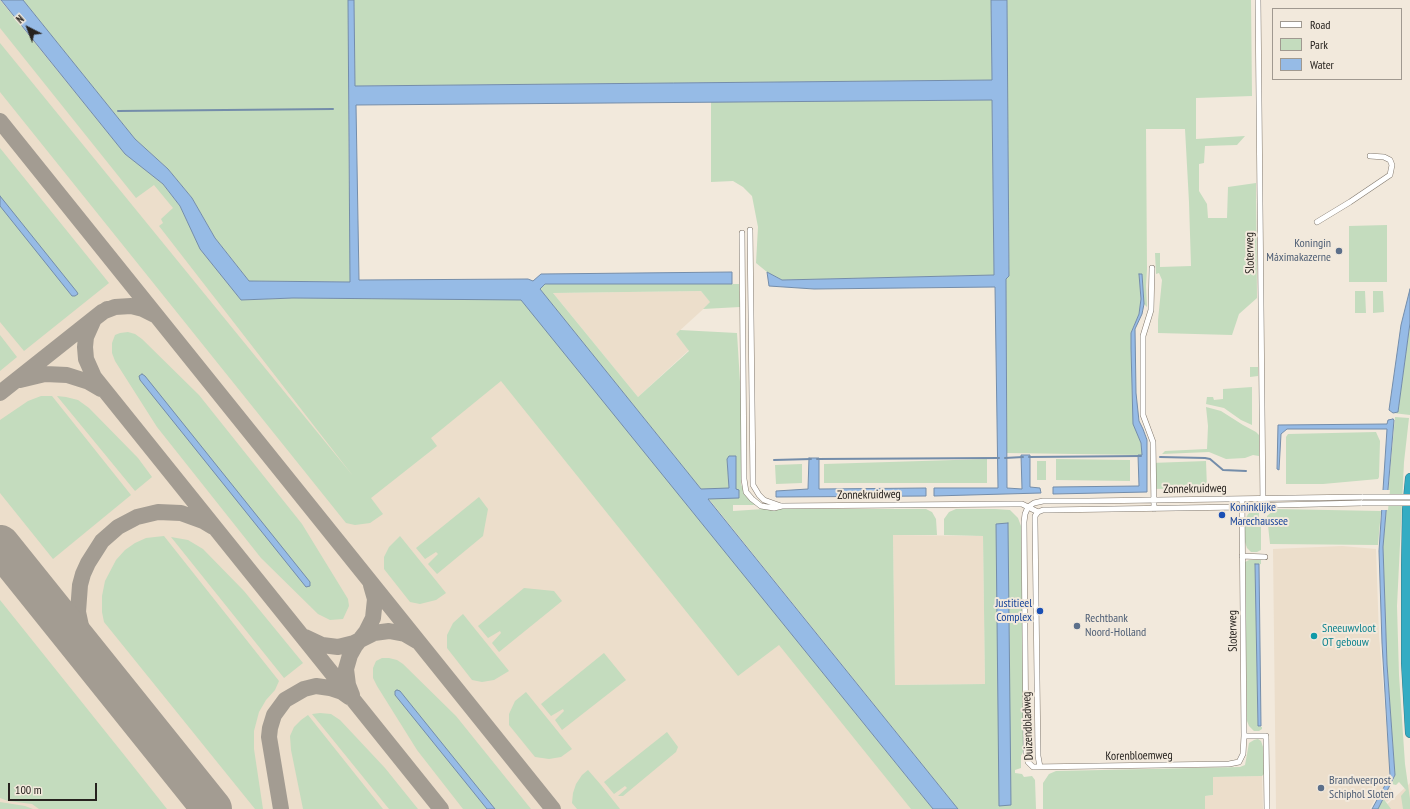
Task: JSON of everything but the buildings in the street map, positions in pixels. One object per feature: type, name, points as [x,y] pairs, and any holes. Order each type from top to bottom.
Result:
[{"type":"highway","points":[[1410,478],[1407,510],[1406,566],[1406,663],[1410,733]]},
{"type":"street","name":"Sloterweg","points":[[1258,0],[1263,506]]},
{"type":"street","points":[[1318,222],[1390,175],[1392,165],[1390,160],[1384,157],[1370,156]]},
{"type":"street","points":[[750,230],[753,485],[758,495],[764,500],[782,506]]},
{"type":"street","name":"Zonnekruidweg","points":[[742,233],[744,486],[746,492],[752,499],[762,506],[774,508],[782,506],[1022,504],[1038,512],[1049,510],[1242,508],[1277,505],[1410,503]]},
{"type":"street","points":[[1152,268],[1151,310],[1143,336],[1143,415],[1153,442],[1154,508]]},
{"type":"street","name":"Zonnekruidweg","points":[[1028,507],[1034,503],[1043,501],[1410,496]]},
{"type":"street","name":"Sloterweg","points":[[1239,762],[1243,754],[1244,736],[1242,499]]},
{"type":"street","name":"Duizendbladweg","points":[[1028,507],[1024,522],[1026,754],[1028,762],[1033,767],[1040,767],[1038,756],[1035,522],[1035,516],[1038,512]]},
{"type":"street","points":[[1242,556],[1265,557]]},
{"type":"street","points":[[1244,736],[1266,736],[1267,809]]},
{"type":"street","name":"Korenbloemweg","points":[[1040,767],[1229,764],[1239,762]]},
{"type":"shaded area","points":[[0,0],[163,184],[241,300],[521,299],[933,809],[0,809]]},
{"type":"shaded area","points":[[701,291],[711,302],[676,334],[689,350],[638,397],[553,293]]},
{"type":"shaded area","points":[[893,535],[983,536],[985,684],[895,685]]},
{"type":"shaded area","points":[[1342,546],[1376,549],[1379,635],[1390,771],[1386,781],[1395,795],[1387,802],[1378,793],[1370,809],[1276,809],[1273,549]]},
{"type":"shaded area","points":[[1262,776],[1263,809],[1205,809],[1205,796],[1213,795],[1213,777]]},
{"type":"shaded area","points":[[1410,783],[1410,809],[1382,809],[1407,786]]},
{"type":"green space","points":[[0,0],[125,154],[163,184],[180,206],[200,249],[241,300],[293,298],[521,299],[933,809],[911,809],[779,645],[738,676],[501,381],[431,438],[437,446],[371,498],[383,514],[370,523],[355,525],[346,523],[0,92],[0,43],[353,476],[159,226],[163,223],[161,219],[173,208],[154,185],[136,198],[0,28]]},
{"type":"green space","points":[[23,0],[348,0],[351,282],[249,281],[215,238],[192,198],[168,169],[135,139]]},
{"type":"green space","points":[[354,0],[991,0],[992,80],[355,86]]},
{"type":"green space","points":[[1007,0],[1251,0],[1252,96],[1196,98],[1196,139],[1245,136],[1237,145],[1205,146],[1204,163],[1199,164],[1199,191],[1207,204],[1208,218],[1227,218],[1228,187],[1256,183],[1257,298],[1239,314],[1232,335],[1158,333],[1162,280],[1159,273],[1156,274],[1155,253],[1160,253],[1160,267],[1191,266],[1185,129],[1146,129],[1147,307],[1144,304],[1142,275],[1139,274],[1141,299],[1139,314],[1131,333],[1132,399],[1142,455],[1007,453],[1006,279],[1009,276]]},
{"type":"green space","points":[[992,100],[994,275],[782,280],[767,272],[756,263],[758,227],[752,196],[743,187],[733,181],[711,182],[711,102]]},
{"type":"green space","points":[[0,148],[109,283],[24,351],[0,322]]},
{"type":"green space","points":[[1387,225],[1387,282],[1349,282],[1349,226]]},
{"type":"green space","points":[[535,283],[739,284],[740,307],[703,309],[710,302],[701,291],[553,293],[638,397],[689,351],[676,334],[680,330],[737,333],[741,398],[741,484],[744,491],[756,505],[733,505],[733,511],[764,509],[926,509],[932,512],[936,519],[937,535],[893,535],[895,685],[985,684],[983,536],[944,535],[944,519],[949,512],[956,509],[1010,510],[1018,518],[1021,526],[1024,750],[1021,756],[1021,768],[1015,770],[1015,773],[1022,774],[1024,777],[1032,776],[1035,780],[1036,809],[958,809],[708,498],[736,489],[736,456],[727,459],[729,489],[701,489]]},
{"type":"green space","points":[[1355,291],[1365,291],[1366,313],[1355,313]]},
{"type":"green space","points":[[1373,291],[1383,291],[1384,312],[1373,313]]},
{"type":"green space","points":[[1410,323],[1410,415],[1393,413],[1398,412]]},
{"type":"green space","points":[[128,332],[135,334],[142,339],[199,395],[302,524],[348,599],[349,606],[343,619],[330,620],[318,614],[261,558],[157,427],[115,361],[112,353],[112,343],[115,335]]},
{"type":"green space","points":[[0,335],[17,357],[0,371]]},
{"type":"green space","points":[[1250,367],[1258,367],[1258,376],[1250,377]]},
{"type":"green space","points":[[1252,387],[1252,425],[1241,420],[1224,408],[1206,404],[1207,397],[1213,397],[1214,400],[1223,399],[1223,389]]},
{"type":"green space","points":[[41,396],[52,396],[131,495],[53,559],[0,493],[0,420],[28,401]]},
{"type":"green space","points":[[57,396],[78,400],[89,408],[138,458],[152,477],[135,491]]},
{"type":"green space","points":[[1206,407],[1221,411],[1256,432],[1259,435],[1259,456],[1253,455],[1245,458],[1226,459],[1209,452],[1162,454],[1165,451],[1207,449],[1208,426]]},
{"type":"green space","points":[[1395,417],[1409,418],[1404,462],[1397,606],[1399,675],[1405,764],[1410,809],[1403,809],[1401,796],[1406,790],[1399,782],[1396,785],[1392,784],[1395,775],[1387,664],[1383,547]]},
{"type":"green space","points":[[1376,432],[1380,441],[1378,479],[1323,484],[1286,484],[1286,437],[1288,434]]},
{"type":"green space","points":[[987,459],[987,483],[824,483],[824,464]]},
{"type":"green space","points":[[1056,459],[1130,460],[1130,481],[1056,480]]},
{"type":"green space","points":[[1037,461],[1046,461],[1046,480],[1037,480]]},
{"type":"green space","points":[[1206,461],[1207,488],[1152,489],[1151,463]]},
{"type":"green space","points":[[802,464],[802,483],[776,484],[775,465]]},
{"type":"green space","points":[[479,497],[488,509],[483,536],[437,574],[428,564],[438,554],[436,552],[425,559],[416,548]]},
{"type":"green space","points":[[1275,509],[1381,511],[1378,545],[1270,544],[1267,516]]},
{"type":"green space","points":[[1254,510],[1259,510],[1259,517],[1246,518],[1248,514]]},
{"type":"green space","points":[[1261,522],[1261,550],[1251,552],[1247,548],[1245,542],[1245,523]]},
{"type":"green space","points":[[164,536],[279,681],[275,690],[266,700],[259,712],[254,731],[254,749],[263,809],[255,809],[104,622],[102,612],[102,596],[105,581],[116,560],[125,550],[135,543],[146,538]]},
{"type":"green space","points":[[400,536],[446,593],[436,600],[420,604],[410,602],[384,569],[384,557],[389,547]]},
{"type":"green space","points":[[171,537],[188,540],[203,549],[244,591],[303,663],[284,678]]},
{"type":"green space","points":[[1249,560],[1261,560],[1261,564],[1255,565],[1258,726],[1262,727],[1259,731],[1254,731],[1249,726],[1247,721],[1245,562]]},
{"type":"green space","points":[[524,588],[554,591],[562,601],[499,652],[492,643],[501,633],[500,631],[488,638],[478,626]]},
{"type":"green space","points":[[0,600],[167,809],[39,809],[32,804],[8,801],[0,798]]},
{"type":"green space","points":[[463,614],[509,671],[494,680],[482,682],[472,680],[447,648],[447,635],[453,623]]},
{"type":"green space","points":[[604,653],[626,680],[562,730],[555,720],[564,711],[563,709],[551,716],[541,704]]},
{"type":"green space","points":[[382,658],[397,660],[403,664],[456,716],[531,809],[463,809],[417,750],[377,686],[373,678],[373,668],[376,661]]},
{"type":"green space","points":[[526,692],[572,749],[561,757],[549,759],[535,757],[509,725],[509,714],[515,701]]},
{"type":"green space","points":[[312,714],[331,714],[340,720],[385,768],[418,809],[389,809]]},
{"type":"green space","points":[[308,715],[383,809],[303,809],[291,750],[290,736],[294,727]]},
{"type":"green space","points":[[667,732],[678,747],[676,752],[623,796],[618,796],[627,788],[625,786],[614,794],[604,782]]},
{"type":"green space","points":[[1258,739],[1261,741],[1263,747],[1264,774],[1262,776],[1213,777],[1213,795],[1205,796],[1205,809],[1043,809],[1043,783],[1049,774],[1056,771],[1240,767],[1245,765],[1249,743]]},
{"type":"green space","points":[[588,770],[620,809],[577,809],[572,803],[576,784],[582,775]]},
{"type":"green space","points":[[1383,798],[1391,809],[1378,809]]},
{"type":"green space","points":[[0,802],[25,806],[33,809],[0,809]]},
{"type":"water","points":[[1,0],[23,0],[135,139],[168,169],[192,198],[215,238],[249,281],[350,282],[348,0],[354,0],[355,86],[992,80],[991,0],[1007,0],[1009,276],[1006,279],[1007,488],[1022,489],[1021,455],[1030,455],[1030,487],[1040,488],[1041,493],[934,496],[934,488],[998,488],[995,287],[814,289],[769,286],[767,272],[782,280],[994,275],[992,100],[356,105],[359,280],[528,279],[533,281],[541,274],[732,272],[732,284],[545,284],[540,289],[701,489],[729,488],[727,459],[729,456],[736,456],[736,489],[739,490],[739,498],[708,499],[958,809],[933,809],[521,300],[293,298],[241,300],[200,249],[180,206],[163,184],[125,154]]},
{"type":"water","points":[[0,196],[78,294],[72,296],[0,206]]},
{"type":"water","points":[[1139,274],[1142,274],[1144,304],[1142,314],[1135,329],[1136,393],[1139,421],[1147,440],[1147,492],[1053,494],[1053,487],[1139,486],[1138,455],[1142,455],[1141,443],[1133,424],[1131,333],[1139,314],[1141,299]]},
{"type":"water","points":[[1410,289],[1410,323],[1398,412],[1393,413],[1389,410],[1401,325]]},
{"type":"water","points":[[142,374],[310,582],[310,586],[306,587],[140,380],[139,376]]},
{"type":"water","points":[[1393,419],[1383,547],[1387,664],[1395,775],[1378,809],[1372,809],[1390,776],[1382,643],[1379,551],[1387,429],[1287,429],[1281,434],[1279,470],[1277,469],[1278,425],[1387,424],[1388,420]]},
{"type":"water","points":[[809,458],[819,458],[819,489],[926,488],[926,496],[776,497],[776,491],[808,489]]},
{"type":"water","points":[[1008,523],[1011,805],[999,806],[996,524]]},
{"type":"water","points":[[1255,564],[1259,564],[1261,726],[1258,726]]},
{"type":"water","points":[[395,691],[400,691],[495,809],[487,809],[395,695]]},
{"type":"pier","points":[[1382,490],[1390,490],[1388,510],[1380,510]]},
{"type":"waterway","points":[[118,111],[333,109]]},
{"type":"waterway","points":[[1029,457],[1141,456]]},
{"type":"waterway","points":[[1005,458],[1023,457]]},
{"type":"waterway","points":[[1160,457],[1205,458],[1210,459],[1223,470],[1246,471]]},
{"type":"waterway","points":[[817,459],[999,458]]},
{"type":"waterway","points":[[774,460],[811,459]]},
{"type":"taxiway","points":[[0,121],[553,809]]},
{"type":"taxiway","points":[[0,393],[102,312],[115,307],[131,306],[143,309],[155,315]]},
{"type":"taxiway","points":[[107,309],[94,319],[86,337],[86,359],[94,377],[441,809]]},
{"type":"taxiway","points":[[20,380],[45,374],[67,375],[89,382],[101,389]]},
{"type":"taxiway","points":[[98,667],[84,640],[78,612],[80,585],[83,574],[102,541],[118,527],[137,517],[158,512],[181,513],[203,521],[213,527]]},
{"type":"taxiway","points":[[352,695],[348,685],[346,669],[350,655],[366,632],[373,618],[375,599],[371,585]]},
{"type":"taxiway","points":[[305,637],[322,645],[338,647],[354,643],[374,633],[389,631],[405,634],[417,641]]},
{"type":"taxiway","points":[[281,809],[269,737],[274,715],[285,700],[304,689],[316,686],[330,688],[342,692],[349,697]]},
{"type":"runway","points":[[0,545],[212,809]]},
{"type":"place","name":"Koningin Máximakazerne","points":[[1339,251]]},
{"type":"place","name":"Koninklijke Marechaussee","points":[[1222,515]]},
{"type":"place","name":"Justitieel Complex","points":[[1040,611]]},
{"type":"place","name":"Rechtbank Noord-Holland","points":[[1077,626]]},
{"type":"place","name":"Sneeuwvloot OT gebouw","points":[[1314,636]]},
{"type":"place","name":"Brandweerpost Schiphol Sloten","points":[[1321,788]]}]
